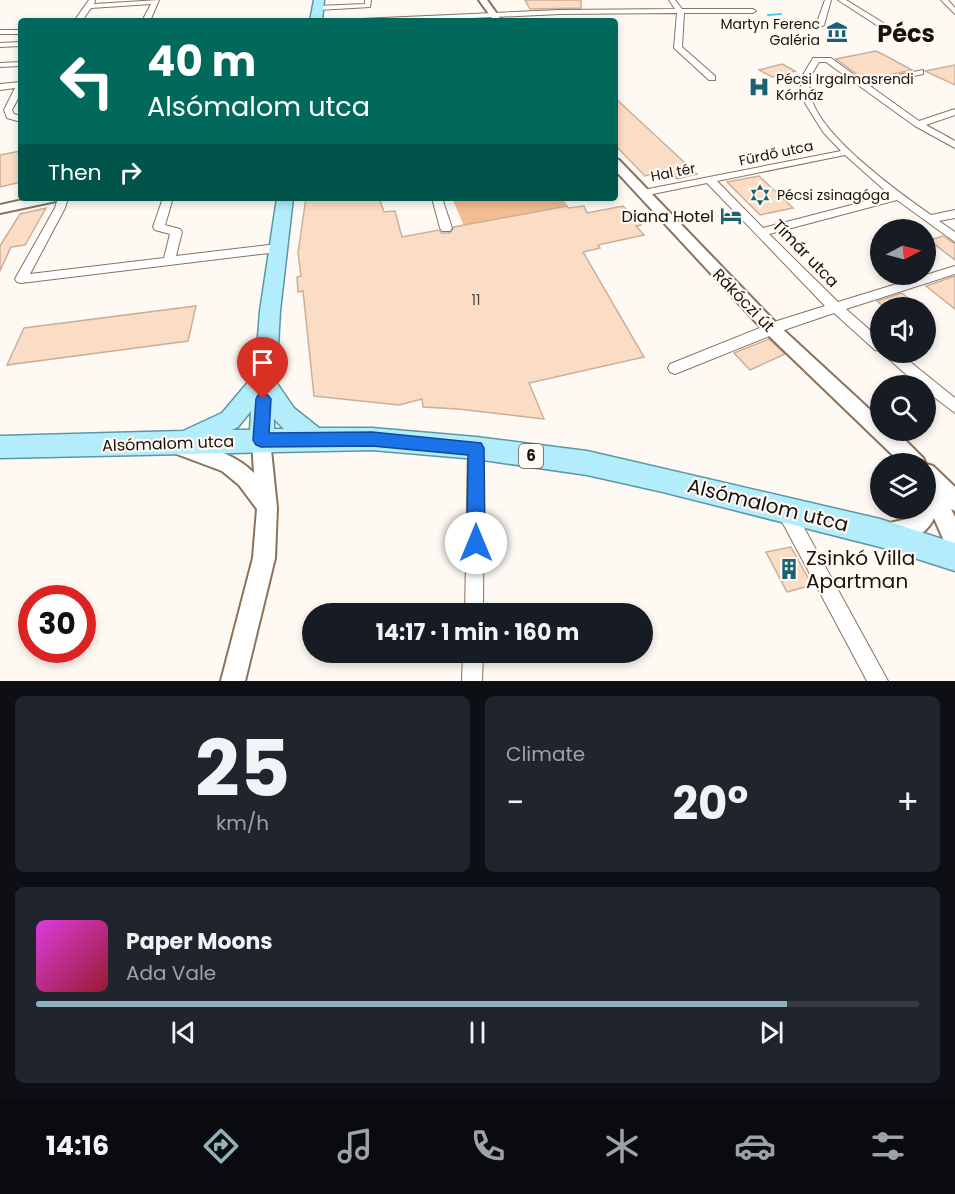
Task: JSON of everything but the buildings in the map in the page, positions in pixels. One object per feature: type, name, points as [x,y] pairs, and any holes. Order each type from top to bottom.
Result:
[{"type":"main road","points":[[261,440],[264,379],[277,248],[285,201]]},
{"type":"main road","points":[[264,379],[272,399],[282,414],[316,439]]},
{"type":"main road","points":[[172,444],[196,438],[230,420],[264,379]]},
{"type":"main road","name":"Alsómalom utca","points":[[0,447],[372,439],[476,448],[587,463],[880,533],[955,558]]},
{"type":"street","points":[[319,4],[368,6],[368,0]]},
{"type":"street","points":[[483,0],[495,18],[580,9],[709,8],[753,11]]},
{"type":"street","points":[[672,0],[679,10],[683,24],[677,36],[677,45],[712,78]]},
{"type":"street","points":[[820,25],[828,0]]},
{"type":"street","points":[[841,0],[881,24]]},
{"type":"street","points":[[944,0],[954,11]]},
{"type":"street","points":[[80,18],[90,3],[156,1],[148,18]]},
{"type":"street","points":[[0,33],[18,32]]},
{"type":"street","points":[[0,45],[18,44]]},
{"type":"street","points":[[955,145],[918,124],[828,60],[816,60],[807,68],[805,75],[808,104],[818,120],[848,152],[898,196],[930,219],[955,214]]},
{"type":"street","points":[[0,65],[18,64]]},
{"type":"street","points":[[862,85],[920,72]]},
{"type":"street","points":[[0,87],[18,85]]},
{"type":"street","points":[[18,91],[8,110],[10,116],[18,118]]},
{"type":"street","points":[[918,124],[955,112]]},
{"type":"street","name":"Fürdő utca","points":[[710,180],[848,152]]},
{"type":"street","name":"Rákóczi út","points":[[618,166],[772,329],[870,420]]},
{"type":"street","name":"Hal tér","points":[[643,193],[710,180]]},
{"type":"street","name":"Tímár utca","points":[[710,180],[835,308],[870,338]]},
{"type":"street","points":[[761,232],[898,196]]},
{"type":"street","points":[[0,209],[37,201]]},
{"type":"street","points":[[62,201],[21,279],[277,248]]},
{"type":"street","points":[[167,201],[159,227],[176,232],[169,261]]},
{"type":"street","points":[[438,201],[446,228]]},
{"type":"street","points":[[936,224],[955,238]]},
{"type":"street","points":[[675,368],[772,329],[955,270]]},
{"type":"street","points":[[901,363],[955,407]]},
{"type":"street","points":[[232,681],[264,558],[267,508],[261,440]]},
{"type":"street","name":"Rákóczi út","points":[[892,441],[905,453]]},
{"type":"street","points":[[172,444],[216,459],[239,470],[255,487],[267,508]]},
{"type":"street","points":[[474,603],[476,448]]},
{"type":"street","points":[[936,483],[955,501]]},
{"type":"street","points":[[936,501],[955,540]]},
{"type":"street","points":[[785,510],[878,681]]},
{"type":"street","points":[[880,533],[899,532],[925,519]]},
{"type":"street","points":[[472,681],[473,663]]},
{"type":"shaded area","points":[[453,201],[564,201],[567,206],[464,226]]},
{"type":"waterway","points":[[768,15],[781,14]]},
{"type":"place","name":"Martyn Ferenc Galéria","points":[[837,32]]},
{"type":"place","name":"Pécsi Irgalmasrendi Kórház","points":[[759,87]]},
{"type":"place","name":"Pécsi zsinagóga","points":[[760,195]]},
{"type":"place","name":"Diana Hotel","points":[[731,216]]},
{"type":"place","name":"Zsinkó Villa Apartman","points":[[789,569]]},
{"type":"district","name":"Pécs","points":[[906,34]]},
{"type":"route","points":[[263,399],[261,440],[372,439],[476,448],[476,543]]}]
